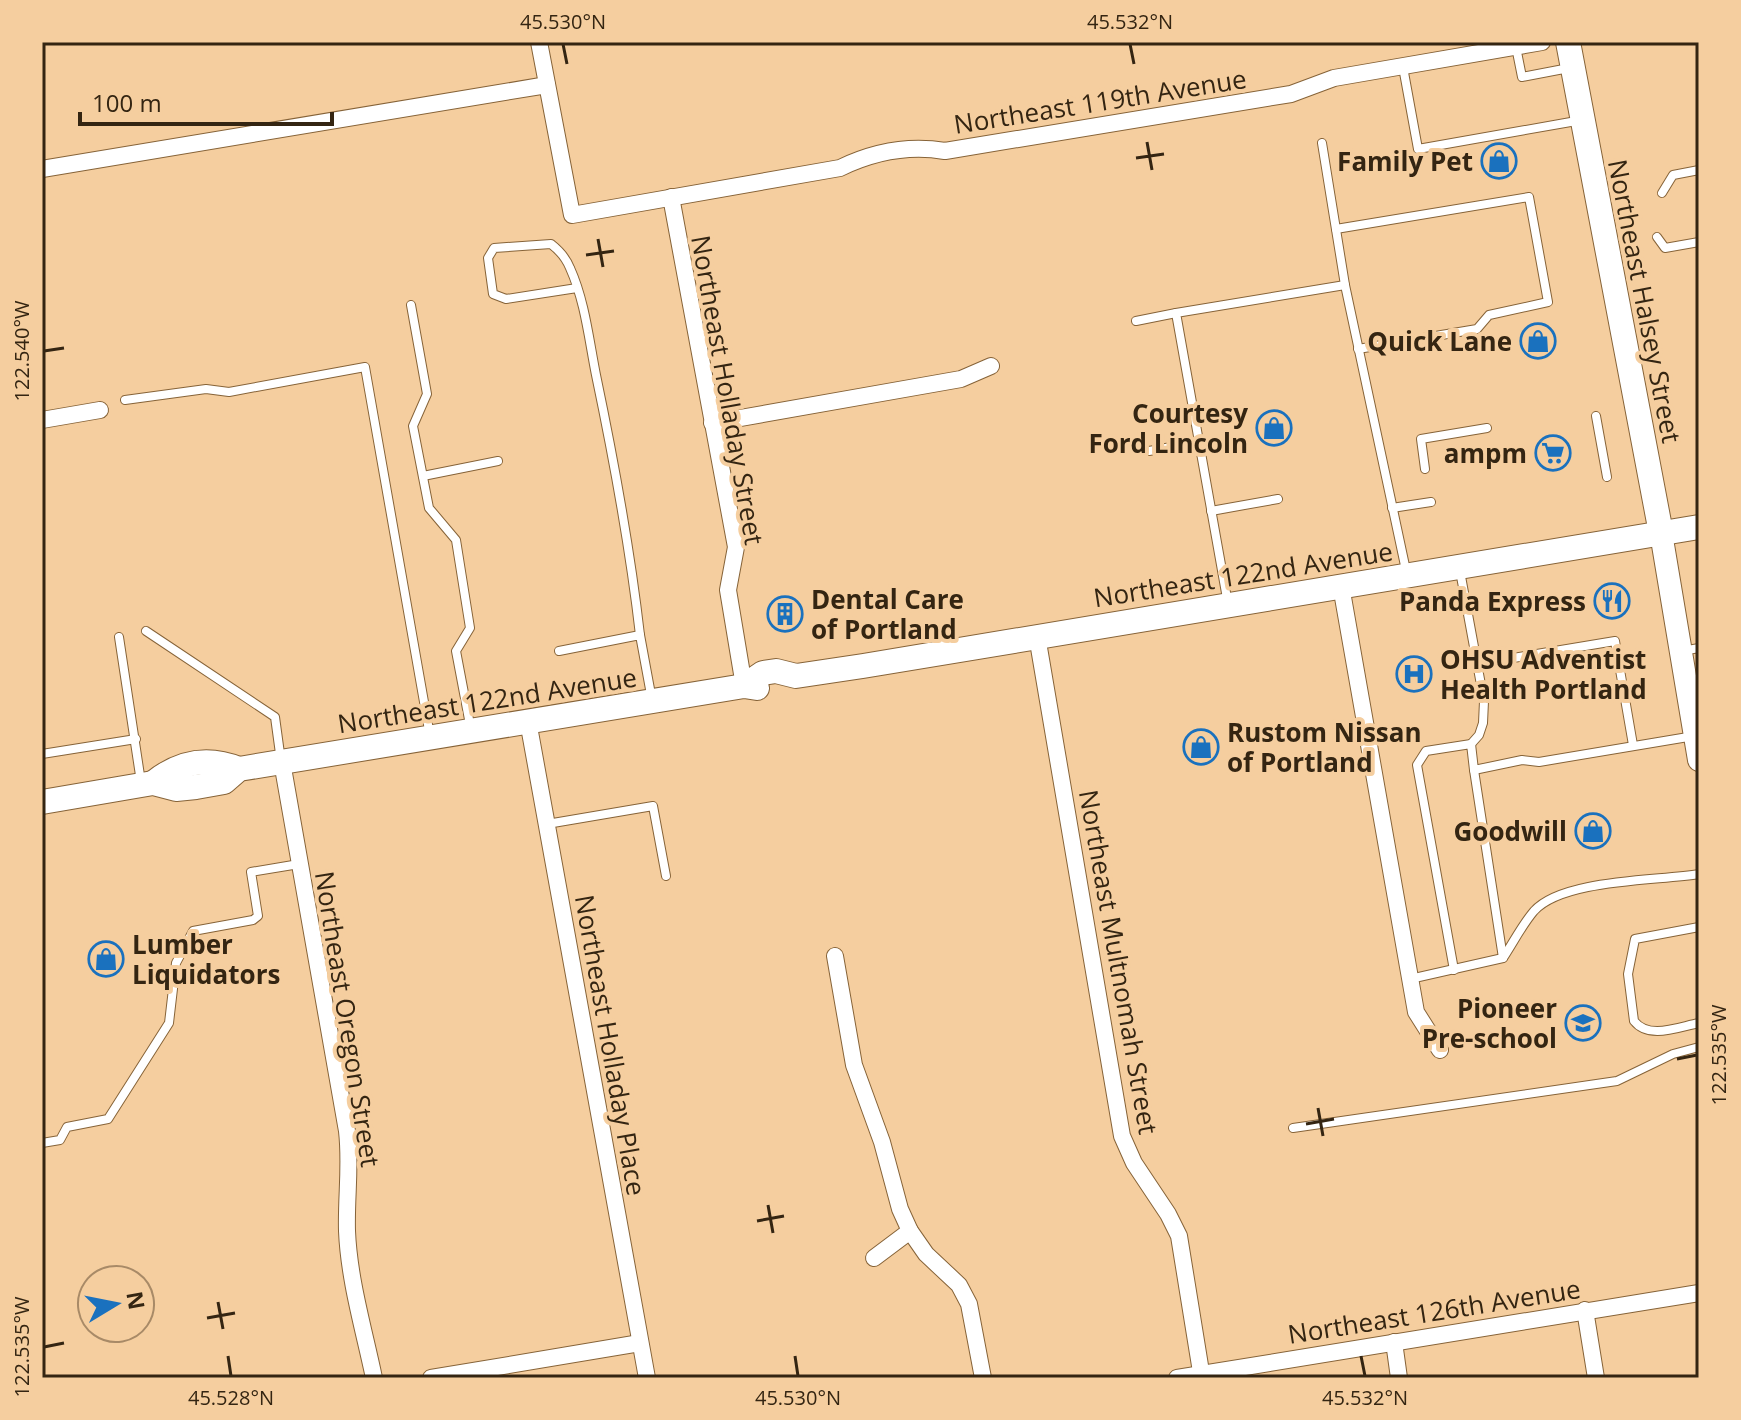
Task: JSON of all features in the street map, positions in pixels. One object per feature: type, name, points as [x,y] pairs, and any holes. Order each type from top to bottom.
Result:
[{"type":"main road","name":"Northeast Halsey Street","points":[[1568,42],[1661,533],[1690,650],[1699,760]]},
{"type":"main road","name":"Northeast 122nd Avenue","points":[[42,802],[148,784],[171,768],[182,766],[218,761],[239,769],[744,686],[763,673],[776,671],[796,676],[1699,527]]},
{"type":"street","points":[[42,169],[547,85],[539,42]]},
{"type":"street","name":"Northeast 119th Avenue","points":[[547,85],[572,215],[840,168],[864,156],[920,147],[945,151],[1291,94],[1334,78],[1542,42]]},
{"type":"street","name":"Northeast Holladay Street","points":[[671,197],[736,547],[728,590],[744,686]]},
{"type":"street","points":[[712,423],[961,379],[991,366]]},
{"type":"street","points":[[42,420],[100,410]]},
{"type":"street","points":[[1341,586],[1416,1012],[1440,1050]]},
{"type":"street","name":"Northeast Multnomah Street","points":[[1037,636],[1122,1136],[1134,1163],[1179,1236],[1202,1376]]},
{"type":"street","name":"Northeast Holladay Place","points":[[528,721],[647,1378]]},
{"type":"street","name":"Northeast Oregon Street","points":[[282,762],[347,1131],[350,1155],[347,1210],[349,1251],[374,1378]]},
{"type":"street","points":[[835,956],[854,1065],[882,1142],[900,1209],[926,1254],[959,1285],[969,1304],[983,1378]]},
{"type":"street","points":[[874,1258],[910,1231]]},
{"type":"street","name":"Northeast 126th Avenue","points":[[1177,1378],[1699,1293]]},
{"type":"street","points":[[1585,1310],[1596,1378]]},
{"type":"street","points":[[1394,1342],[1399,1378]]},
{"type":"street","points":[[431,1378],[640,1343]]},
{"type":"lane","points":[[1516,46],[1522,77],[1573,67]]},
{"type":"lane","points":[[1403,66],[1418,149],[1582,120]]},
{"type":"lane","points":[[1322,143],[1345,285],[1407,575]]},
{"type":"lane","points":[[1662,193],[1673,175],[1699,170]]},
{"type":"lane","points":[[1336,229],[1529,197],[1548,302],[1489,315],[1477,329],[1358,349]]},
{"type":"lane","points":[[1657,237],[1665,248],[1699,242]]},
{"type":"lane","points":[[577,288],[506,299],[493,294],[488,258],[494,248],[551,244],[562,253],[577,288],[608,436],[652,701]]},
{"type":"lane","points":[[1136,321],[1345,285]]},
{"type":"lane","points":[[411,305],[427,394],[413,426],[429,508],[456,540],[470,628],[456,651],[472,730]]},
{"type":"lane","points":[[1176,313],[1228,605]]},
{"type":"lane","points":[[125,400],[206,389],[229,392],[365,367],[431,737]]},
{"type":"lane","points":[[1596,416],[1607,477]]},
{"type":"lane","points":[[1425,469],[1421,439],[1487,428]]},
{"type":"lane","points":[[1149,451],[1199,442]]},
{"type":"lane","points":[[423,476],[498,461]]},
{"type":"lane","points":[[1211,511],[1278,499]]},
{"type":"lane","points":[[1392,508],[1431,502]]},
{"type":"lane","points":[[1454,970],[1417,765],[1426,751],[1471,744],[1479,735],[1483,723],[1484,701],[1460,566]]},
{"type":"lane","points":[[146,631],[275,717],[282,762]]},
{"type":"lane","points":[[559,651],[640,635]]},
{"type":"lane","points":[[119,637],[136,739],[148,784]]},
{"type":"lane","points":[[1477,664],[1615,641],[1633,745]]},
{"type":"lane","points":[[1474,770],[1522,760],[1539,762],[1697,735]]},
{"type":"lane","points":[[42,754],[136,739]]},
{"type":"lane","points":[[1471,744],[1503,958]]},
{"type":"lane","points":[[547,824],[653,806],[666,876]]},
{"type":"lane","points":[[42,1143],[60,1140],[67,1127],[108,1119],[169,1023],[176,963],[193,931],[253,920],[258,916],[251,872],[299,864]]},
{"type":"lane","points":[[1410,979],[1503,958],[1535,910],[1559,893],[1651,878],[1668,879],[1699,874]]},
{"type":"lane","points":[[1699,927],[1635,939],[1628,974],[1634,1021],[1639,1027],[1653,1032],[1699,1023]]},
{"type":"lane","points":[[1293,1128],[1617,1081],[1673,1054],[1699,1047]]},
{"type":"place","name":"Family Pet","points":[[1499,161]]},
{"type":"place","name":"Quick Lane","points":[[1538,341]]},
{"type":"place","name":"Courtesy Ford Lincoln","points":[[1274,428]]},
{"type":"place","name":"ampm","points":[[1553,453]]},
{"type":"place","name":"Panda Express","points":[[1612,601]]},
{"type":"place","name":"Dental Care of Portland","points":[[785,614]]},
{"type":"place","name":"OHSU Adventist Health Portland","points":[[1414,674]]},
{"type":"place","name":"Rustom Nissan of Portland","points":[[1201,747]]},
{"type":"place","name":"Goodwill","points":[[1593,831]]},
{"type":"place","name":"Lumber Liquidators","points":[[106,959]]},
{"type":"place","name":"Pioneer Pre-school","points":[[1583,1023]]}]
